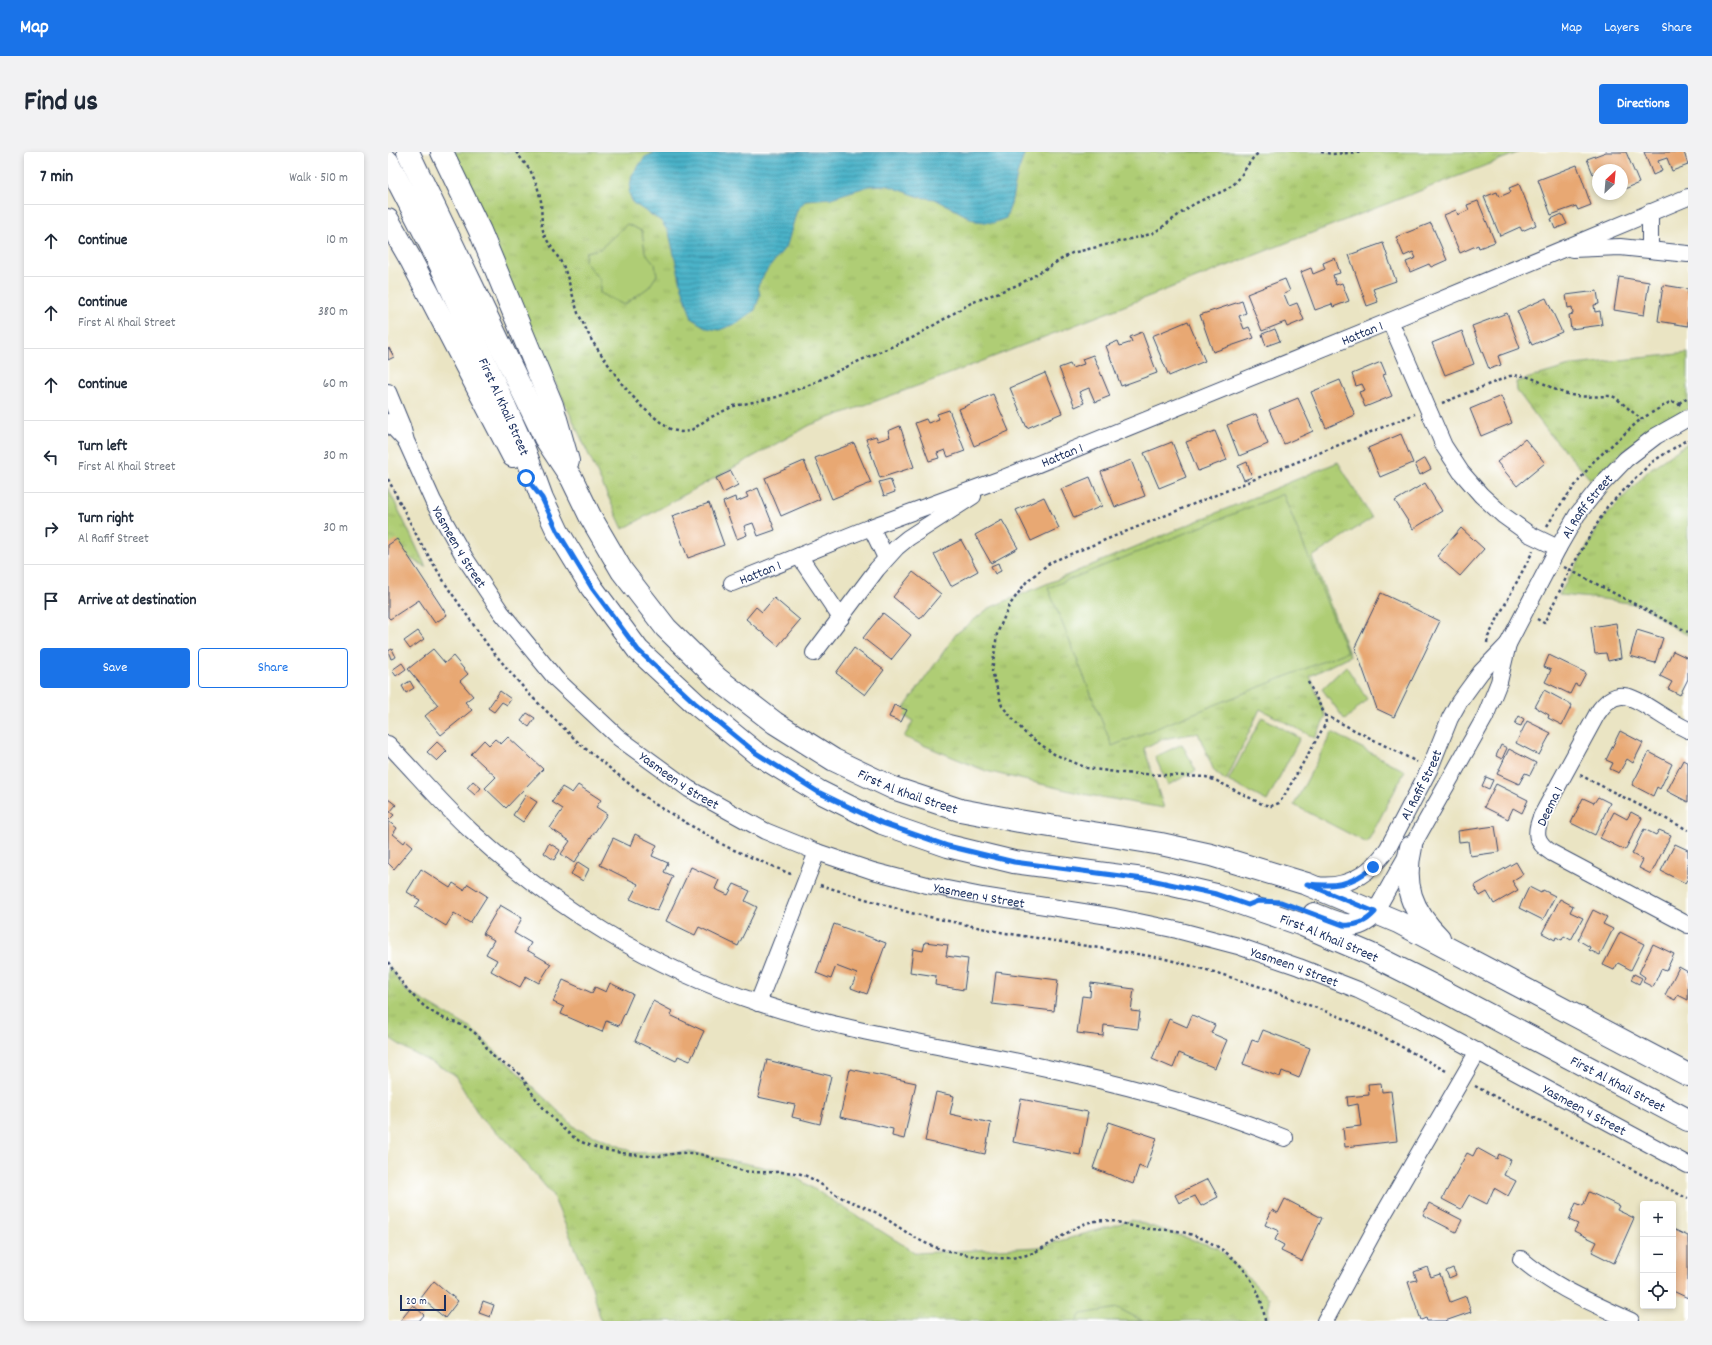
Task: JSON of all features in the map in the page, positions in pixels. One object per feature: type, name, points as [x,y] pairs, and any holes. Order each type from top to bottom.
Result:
[{"type":"main road","name":"First Al Khail Street","points":[[408,152],[546,438],[572,479],[590,516],[622,571],[666,628],[718,679],[775,723],[834,760],[892,788],[960,810],[1168,845],[1211,855],[1307,884],[1375,912],[1449,949],[1688,1075]]},
{"type":"main road","points":[[442,152],[480,231],[552,405],[572,479]]},
{"type":"main road","name":"First Al Khail Street","points":[[388,162],[434,251],[524,449],[542,498],[558,532],[592,588],[638,650],[696,704],[756,753],[818,792],[882,823],[948,846],[1014,862],[1151,880],[1216,894],[1336,939],[1526,1034],[1688,1120]]},
{"type":"main road","points":[[388,220],[513,456],[526,478],[542,498]]},
{"type":"main road","points":[[1411,847],[1407,876],[1409,891],[1420,917],[1428,928],[1449,949]]},
{"type":"main road","points":[[1248,905],[1258,901],[1281,902],[1343,925],[1352,926],[1361,923],[1375,912]]},
{"type":"street","name":"Hattan 1","points":[[732,583],[871,527],[1001,479],[1390,321],[1688,197]]},
{"type":"street","points":[[1650,212],[1650,249]]},
{"type":"street","name":"Hattan 1","points":[[1561,250],[1620,247],[1688,254]]},
{"type":"street","name":"Hattan 1","points":[[1390,321],[1444,446],[1461,472],[1481,496],[1504,516],[1539,539],[1554,554]]},
{"type":"street","points":[[388,392],[402,426],[406,441]]},
{"type":"street","name":"Al Rafif Street","points":[[1375,912],[1485,717],[1499,682],[1508,644],[1554,554],[1577,515],[1600,486],[1626,459],[1685,412]]},
{"type":"street","points":[[388,422],[406,441]]},
{"type":"street","name":"Yasmeen 4 Street","points":[[406,441],[433,500],[465,558],[502,612],[556,679],[619,738],[689,789],[765,831],[817,852],[872,870],[927,885],[982,896],[1114,917],[1177,930],[1238,946],[1299,967],[1358,990],[1478,1051],[1688,1165]]},
{"type":"street","points":[[814,653],[886,558],[908,538],[1001,479]]},
{"type":"street","points":[[871,527],[886,558]]},
{"type":"street","points":[[799,556],[841,618]]},
{"type":"street","name":"Al Rafif Street","points":[[1307,884],[1336,885],[1351,881],[1373,867],[1388,848],[1423,765],[1459,702],[1481,672],[1508,644]]},
{"type":"street","name":"Deema 1","points":[[1688,730],[1633,697],[1622,696],[1612,699],[1603,705],[1597,714],[1537,825],[1537,837],[1542,847],[1688,925]]},
{"type":"street","points":[[388,744],[470,831],[522,874],[577,914],[641,952],[695,978],[758,1003],[871,1034],[1073,1074],[1150,1094],[1254,1126],[1285,1138]]},
{"type":"street","points":[[758,1003],[817,852]]},
{"type":"street","points":[[1325,1321],[1375,1229],[1478,1051]]},
{"type":"street","points":[[1521,1259],[1560,1288],[1631,1321]]},
{"type":"path","points":[[516,152],[530,170],[538,185],[541,201],[542,227],[545,237],[568,276],[578,313],[592,341],[622,384],[642,406],[664,425],[672,430],[681,432],[690,431],[715,414],[734,406],[777,397],[809,385],[855,362],[914,337],[971,303],[1020,284],[1072,253],[1151,234],[1162,229],[1192,206],[1225,190],[1234,183],[1249,163],[1260,152]]},
{"type":"path","points":[[1321,152],[1332,154],[1363,152]]},
{"type":"path","points":[[1308,682],[1325,714],[1325,725],[1284,796],[1279,803],[1271,806],[1262,804],[1206,777],[1122,774],[1087,768],[1054,754],[1025,733],[1002,706],[992,671],[998,634],[1009,606],[1027,581],[1051,562],[1428,410],[1496,381],[1517,375],[1533,377],[1549,387],[1570,395],[1582,397],[1612,396],[1641,419]]},
{"type":"path","points":[[1485,648],[1488,637],[1539,539],[1561,504],[1594,461],[1641,419],[1670,402],[1679,403],[1688,397]]},
{"type":"path","points":[[1679,403],[1685,412]]},
{"type":"path","points":[[1506,603],[1544,623],[1570,570],[1607,507],[1652,462],[1688,439]]},
{"type":"path","points":[[388,479],[418,540],[448,588],[489,647],[528,693],[576,740],[653,803],[727,847],[805,881],[911,914],[1005,933],[1162,958],[1214,972],[1264,988],[1343,1018],[1391,1041],[1688,1199]]},
{"type":"path","points":[[1554,554],[1570,570],[1688,632]]},
{"type":"path","points":[[1325,714],[1423,765]]},
{"type":"path","points":[[1420,755],[1423,765]]},
{"type":"path","points":[[1413,768],[1423,765]]},
{"type":"path","points":[[1568,769],[1688,830]]},
{"type":"path","points":[[388,962],[399,979],[416,1000],[441,1017],[464,1025],[475,1032],[493,1056],[520,1074],[537,1100],[566,1132],[593,1147],[648,1156],[689,1153],[716,1159],[740,1170],[801,1174],[812,1178],[839,1196],[877,1213],[907,1234],[920,1241],[935,1247],[965,1254],[999,1258],[1020,1256],[1040,1249],[1085,1223],[1096,1220],[1108,1220],[1143,1228],[1183,1233],[1213,1244],[1227,1252],[1238,1262],[1248,1274],[1255,1286],[1261,1300],[1265,1321]]},
{"type":"green space","points":[[449,152],[1520,152],[939,378],[810,425],[623,529]]},
{"type":"green space","points":[[627,224],[642,231],[645,252],[655,264],[657,275],[649,287],[624,305],[600,293],[600,280],[585,262],[586,252],[600,249]]},
{"type":"green space","points":[[1688,353],[1688,409],[1651,428],[1591,480],[1549,433],[1517,391],[1516,382],[1573,365]]},
{"type":"green space","points":[[1688,443],[1688,635],[1676,629],[1641,605],[1603,599],[1559,595],[1603,519],[1650,469]]},
{"type":"green space","points":[[1338,462],[1372,518],[1312,557],[1350,656],[1310,676],[1326,717],[1315,738],[1260,709],[1226,781],[1214,771],[1198,733],[1162,739],[1144,748],[1164,808],[1083,794],[986,771],[904,737],[913,721],[900,714],[956,634],[989,608]]},
{"type":"green space","points":[[388,488],[426,567],[388,546]]},
{"type":"green space","points":[[1283,494],[1347,652],[1112,746],[1048,588]]},
{"type":"green space","points":[[1346,666],[1367,699],[1345,720],[1322,689]]},
{"type":"green space","points":[[1262,717],[1300,738],[1267,801],[1228,781]]},
{"type":"green space","points":[[1332,732],[1405,771],[1367,843],[1294,805]]},
{"type":"green space","points":[[1182,744],[1196,771],[1168,785],[1155,757]]},
{"type":"green space","points":[[388,965],[405,990],[472,1029],[577,1129],[636,1153],[690,1152],[787,1172],[916,1253],[1039,1247],[1132,1220],[1218,1248],[1269,1298],[1268,1321],[601,1321],[592,1287],[552,1194],[504,1138],[482,1120],[454,1074],[411,1052],[388,1037]]},
{"type":"green space","points":[[1118,1308],[1143,1321],[1076,1321],[1081,1314]]},
{"type":"water","points":[[656,152],[1025,152],[1017,175],[1011,204],[1006,218],[993,223],[976,221],[935,199],[920,197],[886,185],[869,186],[831,198],[806,200],[797,210],[787,245],[765,273],[758,286],[760,295],[755,310],[738,323],[719,330],[707,328],[692,319],[682,288],[669,233],[661,221],[633,203],[629,193],[632,175],[645,157]]},
{"type":"building","points":[[1606,152],[1626,152],[1639,183],[1628,188],[1628,164],[1592,164],[1592,172],[1587,159]]},
{"type":"building","points":[[1644,152],[1684,152],[1688,165],[1672,171],[1667,158],[1658,161],[1662,171],[1653,175]]},
{"type":"building","points":[[1577,165],[1591,205],[1578,210],[1576,206],[1551,215],[1538,180]]},
{"type":"building","points":[[1519,184],[1536,225],[1522,231],[1520,227],[1500,236],[1484,197],[1497,192],[1499,197],[1511,192],[1509,188]]},
{"type":"building","points":[[1478,201],[1495,242],[1479,248],[1478,245],[1460,253],[1444,215],[1456,210],[1458,215],[1469,210],[1467,205]]},
{"type":"building","points":[[1562,214],[1567,224],[1555,229],[1551,219]]},
{"type":"building","points":[[1431,223],[1447,260],[1431,267],[1429,264],[1410,272],[1406,262],[1416,258],[1413,252],[1404,256],[1396,237]]},
{"type":"building","points":[[1383,243],[1396,281],[1373,289],[1378,302],[1367,306],[1349,255]]},
{"type":"building","points":[[1335,258],[1340,273],[1333,275],[1336,285],[1342,283],[1349,301],[1333,307],[1332,304],[1315,310],[1301,272],[1311,268],[1313,274],[1325,269],[1323,263]]},
{"type":"building","points":[[1619,277],[1649,282],[1644,315],[1614,310]]},
{"type":"building","points":[[1285,279],[1290,291],[1284,294],[1289,306],[1297,303],[1304,320],[1287,327],[1285,322],[1262,331],[1247,294]]},
{"type":"building","points":[[1663,285],[1688,289],[1688,326],[1658,321]]},
{"type":"building","points":[[1597,291],[1599,304],[1594,305],[1595,312],[1600,311],[1602,325],[1571,329],[1569,315],[1573,314],[1572,307],[1568,308],[1566,295]]},
{"type":"building","points":[[1546,298],[1562,332],[1532,345],[1517,311]]},
{"type":"building","points":[[1242,301],[1246,313],[1239,316],[1244,329],[1249,327],[1254,338],[1213,352],[1200,315]]},
{"type":"building","points":[[1507,313],[1520,348],[1498,356],[1501,365],[1489,369],[1472,326]]},
{"type":"building","points":[[1188,321],[1205,361],[1169,376],[1152,336]]},
{"type":"building","points":[[1275,329],[1280,341],[1266,346],[1262,334]]},
{"type":"building","points":[[1462,331],[1474,364],[1445,375],[1432,343]]},
{"type":"building","points":[[1142,332],[1157,373],[1121,386],[1106,346],[1118,341],[1120,346],[1132,342],[1130,337]]},
{"type":"building","points":[[389,348],[394,357],[388,360],[388,349]]},
{"type":"building","points":[[1093,355],[1110,396],[1095,402],[1089,388],[1079,392],[1084,403],[1075,407],[1059,368],[1070,364],[1072,368],[1084,364],[1082,359]]},
{"type":"building","points":[[1381,362],[1386,374],[1383,375],[1392,396],[1365,407],[1359,392],[1365,390],[1362,384],[1356,386],[1352,374]]},
{"type":"building","points":[[1045,373],[1062,413],[1027,428],[1010,388]]},
{"type":"building","points":[[1340,380],[1355,415],[1326,428],[1311,392]]},
{"type":"building","points":[[993,394],[1009,431],[974,446],[959,409]]},
{"type":"building","points":[[1501,396],[1512,423],[1481,436],[1470,409]]},
{"type":"building","points":[[1298,398],[1313,431],[1284,444],[1269,410]]},
{"type":"building","points":[[949,410],[965,451],[948,457],[945,450],[937,453],[939,458],[929,461],[915,423],[926,419],[928,423],[939,419],[937,414]]},
{"type":"building","points":[[1256,414],[1268,444],[1239,456],[1227,425]]},
{"type":"building","points":[[900,426],[914,467],[880,478],[866,439],[876,436],[878,441],[890,437],[888,431]]},
{"type":"building","points":[[1215,431],[1227,460],[1198,471],[1186,442]]},
{"type":"building","points":[[1401,434],[1413,463],[1380,477],[1368,448]]},
{"type":"building","points":[[1525,439],[1545,463],[1517,486],[1497,462]]},
{"type":"building","points":[[1172,442],[1186,477],[1159,488],[1144,453]]},
{"type":"building","points":[[854,443],[871,483],[832,499],[815,458]]},
{"type":"building","points":[[1425,458],[1431,469],[1420,475],[1415,464]]},
{"type":"building","points":[[1131,460],[1145,496],[1115,507],[1101,472]]},
{"type":"building","points":[[804,461],[820,499],[781,516],[765,478]]},
{"type":"building","points":[[1247,462],[1252,477],[1244,480],[1238,466]]},
{"type":"building","points":[[731,471],[738,485],[723,493],[716,478]]},
{"type":"building","points":[[1090,477],[1102,506],[1074,518],[1061,489]]},
{"type":"building","points":[[890,479],[895,492],[884,496],[879,482]]},
{"type":"building","points":[[1425,483],[1442,511],[1413,529],[1395,501]]},
{"type":"building","points":[[758,488],[775,530],[758,536],[753,523],[744,526],[747,535],[737,539],[723,502],[735,497],[736,502],[748,497],[746,493]]},
{"type":"building","points":[[1044,497],[1059,528],[1031,541],[1016,510]]},
{"type":"building","points":[[709,503],[724,545],[688,558],[672,516]]},
{"type":"building","points":[[1002,520],[1018,548],[991,563],[975,535]]},
{"type":"building","points":[[1461,528],[1484,549],[1460,576],[1437,556]]},
{"type":"building","points":[[397,539],[447,615],[435,623],[419,600],[390,619],[388,617],[388,545]]},
{"type":"building","points":[[961,540],[978,571],[951,586],[934,554]]},
{"type":"building","points":[[998,563],[1001,571],[995,574],[991,566]]},
{"type":"building","points":[[913,572],[941,594],[920,619],[893,597]]},
{"type":"building","points":[[1381,593],[1440,621],[1394,717],[1377,709],[1355,647]]},
{"type":"building","points":[[774,598],[800,620],[778,646],[746,619],[756,607],[762,612]]},
{"type":"building","points":[[883,613],[911,635],[891,660],[863,638]]},
{"type":"building","points":[[1616,623],[1621,658],[1608,661],[1606,653],[1595,654],[1591,627]]},
{"type":"building","points":[[1637,630],[1663,638],[1655,663],[1630,656]]},
{"type":"building","points":[[418,631],[424,639],[410,649],[404,641]]},
{"type":"building","points":[[854,648],[884,670],[865,695],[836,673]]},
{"type":"building","points":[[392,649],[396,657],[391,659],[388,651]]},
{"type":"building","points":[[433,649],[445,663],[453,656],[468,674],[460,681],[473,696],[465,702],[472,710],[441,735],[425,716],[438,705],[408,669]]},
{"type":"building","points":[[1673,651],[1688,658],[1688,679],[1680,695],[1668,689],[1672,682],[1660,676]]},
{"type":"building","points":[[1549,655],[1586,673],[1579,686],[1575,684],[1570,694],[1545,682],[1551,670],[1544,667]]},
{"type":"building","points":[[402,663],[406,669],[396,676],[392,670]]},
{"type":"building","points":[[410,681],[414,688],[406,693],[402,686]]},
{"type":"building","points":[[1544,690],[1572,705],[1562,725],[1548,718],[1549,715],[1535,707]]},
{"type":"building","points":[[500,691],[511,699],[507,705],[502,702],[494,712],[488,708]]},
{"type":"building","points":[[894,705],[907,710],[901,722],[889,717]]},
{"type":"building","points":[[527,713],[535,718],[529,727],[521,721]]},
{"type":"building","points":[[1519,716],[1524,719],[1521,726],[1515,724]]},
{"type":"building","points":[[1527,721],[1551,733],[1539,755],[1516,743]]},
{"type":"building","points":[[1620,731],[1643,743],[1633,763],[1627,759],[1619,773],[1610,769],[1613,763],[1606,760]]},
{"type":"building","points":[[508,737],[543,769],[506,808],[485,788],[496,777],[471,754],[484,740],[489,745],[495,739],[501,744]]},
{"type":"building","points":[[437,742],[447,751],[437,761],[427,752]]},
{"type":"building","points":[[1501,745],[1507,748],[1502,759],[1496,756]]},
{"type":"building","points":[[1509,749],[1536,763],[1530,775],[1525,773],[1519,784],[1497,774]]},
{"type":"building","points":[[1649,752],[1672,764],[1660,789],[1657,787],[1653,796],[1632,785]]},
{"type":"building","points":[[1683,760],[1688,763],[1688,802],[1667,791]]},
{"type":"building","points":[[1486,777],[1493,780],[1489,789],[1482,786]]},
{"type":"building","points":[[473,781],[481,788],[475,795],[467,788]]},
{"type":"building","points":[[1496,784],[1528,800],[1522,813],[1513,808],[1508,819],[1484,807]]},
{"type":"building","points":[[578,785],[601,800],[596,807],[607,814],[574,863],[561,854],[570,841],[550,828],[563,809],[552,802],[562,787],[572,793]]},
{"type":"building","points":[[526,795],[537,802],[523,822],[513,815]]},
{"type":"building","points":[[1598,797],[1610,803],[1595,835],[1571,823],[1583,798],[1594,803]]},
{"type":"building","points":[[388,799],[396,805],[390,812],[394,815],[388,821]]},
{"type":"building","points":[[1614,812],[1627,819],[1631,812],[1642,818],[1625,850],[1600,838]]},
{"type":"building","points":[[388,821],[397,828],[393,834],[404,843],[406,840],[413,846],[394,869],[388,863]]},
{"type":"building","points":[[1495,826],[1499,852],[1470,856],[1468,841],[1459,842],[1458,831]]},
{"type":"building","points":[[1644,829],[1656,835],[1659,830],[1671,835],[1651,874],[1639,868],[1643,860],[1632,854]]},
{"type":"building","points":[[635,834],[657,845],[652,856],[668,863],[664,872],[673,876],[657,911],[630,899],[638,884],[600,865],[613,838],[630,846]]},
{"type":"building","points":[[549,843],[560,850],[554,860],[544,853]]},
{"type":"building","points":[[1675,844],[1688,850],[1688,878],[1685,883],[1661,871]]},
{"type":"building","points":[[578,862],[589,869],[583,881],[571,874]]},
{"type":"building","points":[[1516,862],[1523,874],[1512,881],[1518,890],[1494,904],[1487,892],[1480,896],[1474,886]]},
{"type":"building","points":[[691,867],[719,880],[715,889],[728,895],[734,884],[750,891],[745,901],[757,907],[738,946],[699,927],[695,935],[666,921]]},
{"type":"building","points":[[421,869],[450,888],[453,883],[464,890],[468,884],[487,896],[470,923],[454,913],[446,926],[415,907],[420,900],[407,892]]},
{"type":"building","points":[[1529,887],[1541,893],[1543,890],[1555,896],[1543,920],[1519,908]]},
{"type":"building","points":[[1560,899],[1573,906],[1570,912],[1583,918],[1571,940],[1564,936],[1562,940],[1556,937],[1555,940],[1542,933]]},
{"type":"building","points":[[500,905],[522,918],[514,933],[531,943],[527,950],[551,964],[539,983],[526,976],[520,987],[491,971],[497,960],[486,954],[494,940],[483,934]]},
{"type":"building","points":[[1593,910],[1607,917],[1603,924],[1613,929],[1600,955],[1589,950],[1590,947],[1578,940]]},
{"type":"building","points":[[834,924],[886,943],[867,994],[851,988],[857,974],[836,966],[831,979],[816,973]]},
{"type":"building","points":[[1620,932],[1644,944],[1631,970],[1618,963],[1614,970],[1603,965]]},
{"type":"building","points":[[925,942],[948,945],[946,956],[968,959],[964,990],[935,985],[936,976],[910,972],[913,949],[923,951]]},
{"type":"building","points":[[1653,944],[1674,954],[1666,971],[1661,969],[1653,987],[1643,982],[1645,977],[1639,973]]},
{"type":"building","points":[[1679,967],[1688,972],[1688,1000],[1678,995],[1675,1000],[1665,995]]},
{"type":"building","points":[[996,972],[1058,980],[1054,1011],[992,1004]]},
{"type":"building","points":[[1634,974],[1642,978],[1639,984],[1631,980]]},
{"type":"building","points":[[563,980],[592,993],[595,987],[606,992],[610,983],[633,994],[619,1026],[606,1021],[602,1032],[561,1014],[564,1007],[553,1002]]},
{"type":"building","points":[[1091,983],[1134,989],[1131,1011],[1140,1012],[1138,1029],[1104,1025],[1103,1036],[1077,1033],[1082,996],[1090,997]]},
{"type":"building","points":[[653,1001],[672,1011],[670,1015],[704,1031],[690,1061],[678,1056],[676,1061],[635,1041]]},
{"type":"building","points":[[1192,1015],[1215,1025],[1211,1033],[1227,1040],[1215,1068],[1179,1053],[1173,1068],[1152,1059],[1169,1019],[1187,1027]]},
{"type":"building","points":[[1263,1030],[1310,1048],[1299,1078],[1282,1071],[1280,1077],[1243,1064],[1252,1040],[1258,1042]]},
{"type":"building","points":[[767,1060],[831,1076],[820,1124],[792,1117],[795,1105],[758,1097]]},
{"type":"building","points":[[850,1069],[916,1083],[904,1139],[892,1136],[893,1129],[840,1117]]},
{"type":"building","points":[[1381,1083],[1382,1092],[1391,1091],[1397,1141],[1345,1147],[1343,1128],[1361,1126],[1358,1104],[1348,1106],[1347,1097],[1369,1095],[1368,1084]]},
{"type":"building","points":[[936,1092],[954,1096],[950,1114],[991,1123],[985,1154],[925,1141]]},
{"type":"building","points":[[1021,1099],[1088,1112],[1080,1155],[1013,1142]]},
{"type":"building","points":[[1109,1122],[1157,1138],[1146,1169],[1139,1166],[1133,1184],[1093,1168]]},
{"type":"building","points":[[1477,1148],[1497,1159],[1499,1154],[1511,1160],[1504,1175],[1516,1181],[1508,1196],[1494,1188],[1487,1204],[1469,1195],[1461,1209],[1442,1199],[1467,1153],[1473,1156]]},
{"type":"building","points":[[1208,1179],[1218,1197],[1201,1206],[1195,1196],[1179,1203],[1175,1195]]},
{"type":"building","points":[[1589,1192],[1619,1206],[1617,1210],[1634,1218],[1614,1263],[1592,1252],[1597,1242],[1574,1231],[1578,1224],[1569,1220],[1576,1203],[1583,1206]]},
{"type":"building","points":[[1285,1199],[1322,1218],[1302,1261],[1281,1251],[1284,1245],[1275,1240],[1279,1231],[1265,1225],[1272,1210],[1278,1213]]},
{"type":"building","points":[[1429,1203],[1462,1220],[1456,1232],[1423,1215]]},
{"type":"building","points":[[1676,1230],[1688,1236],[1688,1298],[1676,1292]]},
{"type":"building","points":[[1427,1267],[1431,1277],[1440,1274],[1450,1302],[1466,1296],[1471,1312],[1445,1321],[1427,1321],[1426,1318],[1421,1320],[1408,1282],[1417,1280],[1414,1272]]},
{"type":"building","points":[[1453,1268],[1456,1275],[1449,1278],[1446,1271]]},
{"type":"building","points":[[434,1281],[458,1301],[445,1318],[421,1298]]},
{"type":"building","points":[[483,1301],[494,1305],[490,1317],[479,1313]]},
{"type":"building","points":[[413,1305],[424,1315],[419,1321],[400,1321]]},
{"type":"route","points":[[526,478],[542,498],[558,532],[592,588],[638,650],[696,704],[756,753],[818,792],[882,823],[948,846],[1014,862],[1077,869],[1151,880],[1216,894],[1248,905],[1258,901],[1270,900],[1281,902],[1334,922],[1352,926],[1361,923],[1375,912],[1307,884],[1336,885],[1351,881],[1373,867]]}]
